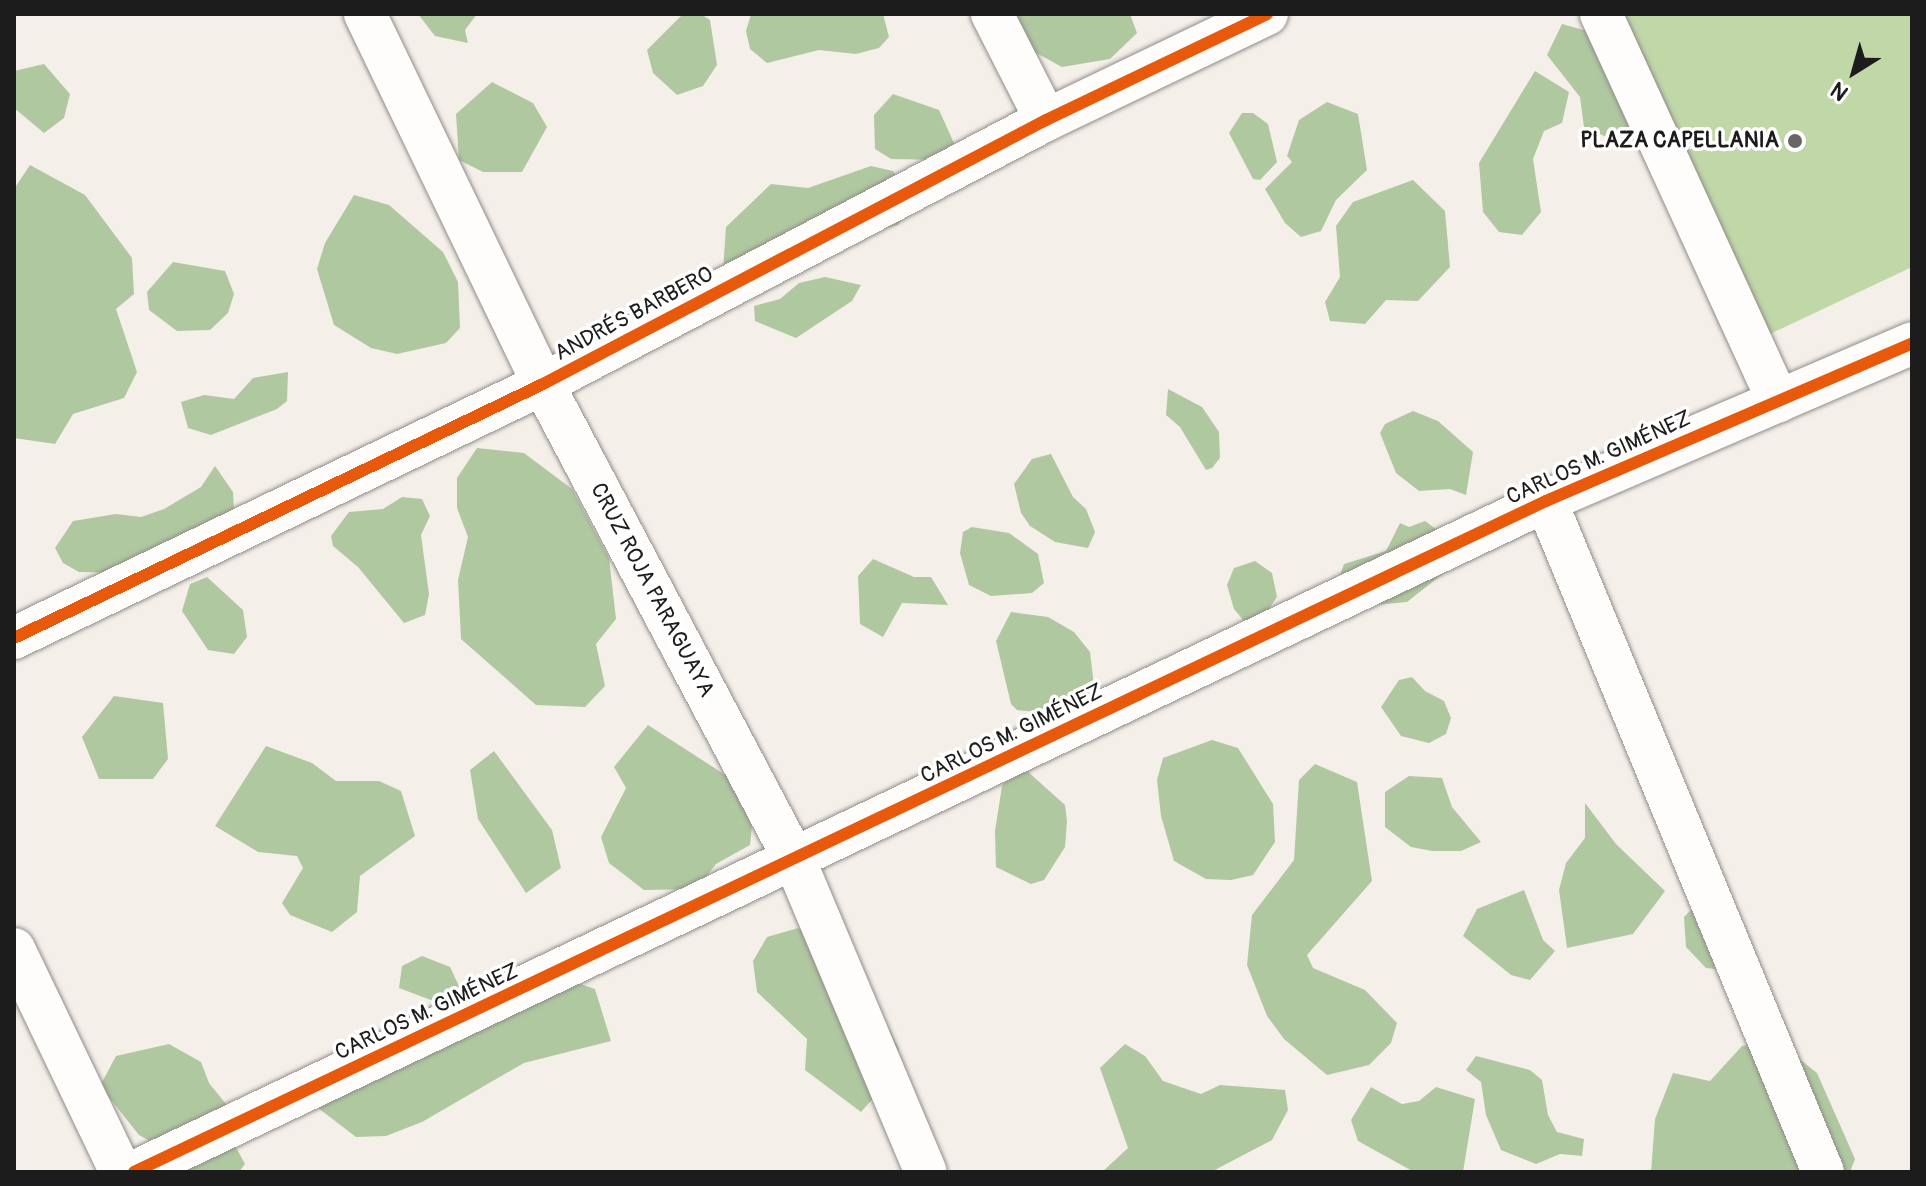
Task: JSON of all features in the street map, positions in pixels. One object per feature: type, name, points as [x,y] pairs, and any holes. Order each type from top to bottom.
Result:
[{"type":"street","name":"CRUZ ROJA PARAGUAYA","points":[[365,14],[543,384],[795,861],[926,1172]]},
{"type":"street","points":[[992,14],[1046,120]]},
{"type":"street","name":"ANDRÉS BARBERO","points":[[14,638],[543,384],[1046,120],[1267,14]]},
{"type":"street","points":[[1601,14],[1778,401]]},
{"type":"street","name":"CARLOS M. GIMÉNEZ","points":[[134,1172],[795,861],[1546,501],[1912,343]]},
{"type":"street","points":[[1546,501],[1823,1172]]},
{"type":"street","points":[[14,949],[121,1172]]},
{"type":"green space","points":[[418,14],[477,14],[465,30],[468,43],[435,36]]},
{"type":"green space","points":[[683,14],[701,14],[710,20],[717,65],[703,86],[677,95],[653,73],[647,50]]},
{"type":"green space","points":[[751,14],[883,14],[889,37],[879,48],[856,54],[819,50],[767,63],[750,49],[746,31]]},
{"type":"green space","points":[[997,14],[1130,14],[1137,33],[1110,59],[1062,67],[1007,37]]},
{"type":"green space","name":"PLAZA CAPELLANIA","points":[[1616,14],[1912,14],[1912,267],[1770,334]]},
{"type":"green space","points":[[1562,24],[1587,31],[1633,126],[1629,130],[1611,139],[1584,127],[1580,97],[1547,55]]},
{"type":"green space","points":[[44,64],[70,94],[64,118],[44,133],[14,108],[14,71]]},
{"type":"green space","points":[[1535,71],[1569,92],[1562,123],[1544,131],[1533,159],[1541,212],[1522,235],[1499,232],[1483,212],[1479,163]]},
{"type":"green space","points":[[492,82],[533,103],[547,127],[522,172],[483,172],[459,160],[456,114]]},
{"type":"green space","points":[[893,94],[939,110],[954,143],[944,160],[891,159],[875,149],[874,115]]},
{"type":"green space","points":[[1327,102],[1358,114],[1367,170],[1336,200],[1321,231],[1301,237],[1285,223],[1265,189],[1292,162],[1287,156],[1299,120]]},
{"type":"green space","points":[[1242,113],[1253,113],[1268,124],[1277,162],[1260,180],[1253,179],[1229,133]]},
{"type":"green space","points":[[30,165],[85,195],[132,258],[134,294],[116,309],[137,372],[124,398],[73,414],[55,444],[14,438],[14,189]]},
{"type":"green space","points":[[871,166],[893,171],[904,189],[910,208],[898,225],[723,271],[726,227],[771,184],[808,188]]},
{"type":"green space","points":[[1413,180],[1445,211],[1450,267],[1418,301],[1386,300],[1365,324],[1330,321],[1325,302],[1340,277],[1336,226],[1353,202]]},
{"type":"green space","points":[[354,195],[389,205],[443,252],[458,282],[460,328],[446,343],[397,354],[371,348],[334,325],[317,269],[325,243]]},
{"type":"green space","points":[[173,262],[225,271],[234,294],[228,313],[210,330],[177,331],[149,310],[147,292]]},
{"type":"green space","points":[[825,277],[861,285],[852,301],[796,338],[755,321],[754,306],[780,299],[799,283]]},
{"type":"green space","points":[[288,372],[287,401],[277,409],[211,435],[188,428],[181,402],[204,395],[234,399],[253,378]]},
{"type":"green space","points":[[1168,389],[1202,407],[1219,432],[1220,458],[1212,468],[1206,470],[1180,427],[1166,415]]},
{"type":"green space","points":[[1413,411],[1438,421],[1473,452],[1466,495],[1450,489],[1419,491],[1396,473],[1380,433],[1385,424]]},
{"type":"green space","points":[[477,448],[524,453],[572,489],[609,558],[616,619],[596,644],[605,686],[585,707],[536,705],[461,639],[458,580],[468,537],[457,508],[457,478]]},
{"type":"green space","points":[[1051,454],[1073,497],[1086,509],[1095,532],[1088,548],[1055,542],[1030,526],[1021,513],[1014,484],[1032,459]]},
{"type":"green space","points":[[215,466],[233,492],[234,510],[128,573],[79,572],[63,563],[55,548],[73,521],[116,514],[141,517],[164,509],[201,487]]},
{"type":"green space","points":[[402,497],[422,499],[430,516],[421,535],[429,594],[425,615],[404,623],[358,567],[333,546],[331,536],[349,512],[383,509]]},
{"type":"green space","points":[[1425,521],[1452,541],[1445,572],[1407,602],[1376,605],[1338,581],[1344,564],[1386,551],[1400,523],[1409,527]]},
{"type":"green space","points":[[972,527],[1009,533],[1038,554],[1044,583],[1032,593],[991,596],[969,585],[960,553],[963,532]]},
{"type":"green space","points":[[873,559],[914,577],[931,577],[948,605],[902,603],[883,637],[860,624],[858,576]]},
{"type":"green space","points":[[1255,561],[1272,573],[1277,597],[1258,625],[1244,621],[1234,609],[1227,585],[1234,568]]},
{"type":"green space","points":[[207,577],[243,610],[247,637],[234,654],[208,650],[182,611],[190,584]]},
{"type":"green space","points":[[1011,612],[1048,617],[1074,632],[1090,652],[1094,686],[1072,716],[1017,710],[1011,704],[996,641]]},
{"type":"green space","points":[[1412,677],[1425,691],[1444,701],[1451,718],[1446,734],[1429,743],[1401,736],[1381,707],[1399,680]]},
{"type":"green space","points":[[114,696],[163,703],[168,759],[153,779],[99,779],[82,737]]},
{"type":"green space","points":[[648,725],[730,778],[752,826],[750,845],[716,864],[697,889],[644,890],[609,863],[601,837],[626,788],[614,767]]},
{"type":"green space","points":[[1212,740],[1238,748],[1273,804],[1275,842],[1253,875],[1231,880],[1206,879],[1174,861],[1161,816],[1157,780],[1163,758]]},
{"type":"green space","points":[[266,746],[312,763],[336,781],[379,781],[401,791],[415,836],[360,876],[357,912],[332,932],[290,915],[282,903],[303,868],[297,856],[258,852],[215,826]]},
{"type":"green space","points":[[494,751],[552,830],[561,868],[526,893],[478,819],[470,770]]},
{"type":"green space","points":[[1016,761],[1065,805],[1067,821],[1065,847],[1044,880],[1031,884],[996,867],[995,831],[1002,786]]},
{"type":"green space","points":[[1315,764],[1357,782],[1372,881],[1307,955],[1313,968],[1365,990],[1397,1023],[1391,1043],[1369,1065],[1327,1075],[1284,1039],[1267,1016],[1247,965],[1252,915],[1294,860],[1299,780]]},
{"type":"green space","points":[[1409,776],[1442,778],[1452,807],[1481,842],[1461,851],[1432,851],[1411,847],[1385,827],[1385,792]]},
{"type":"green space","points":[[1585,803],[1616,844],[1665,891],[1633,934],[1567,948],[1559,890],[1566,863],[1585,838]]},
{"type":"green space","points":[[1524,890],[1543,940],[1555,951],[1530,980],[1511,975],[1463,936],[1477,909]]},
{"type":"green space","points":[[1696,905],[1723,970],[1706,968],[1686,947],[1684,917]]},
{"type":"green space","points":[[798,928],[846,954],[878,1023],[889,1029],[899,1049],[893,1076],[861,1112],[805,1070],[807,1039],[757,992],[753,961],[767,937]]},
{"type":"green space","points":[[422,956],[450,967],[459,986],[459,1002],[444,1005],[399,988],[402,966]]},
{"type":"green space","points":[[569,980],[595,989],[611,1041],[524,1063],[422,1122],[386,1136],[356,1137],[305,1098]]},
{"type":"green space","points":[[1763,1042],[1788,1050],[1817,1073],[1855,1159],[1850,1172],[1651,1172],[1655,1119],[1673,1073],[1710,1081],[1742,1046]]},
{"type":"green space","points":[[169,1044],[201,1062],[209,1083],[230,1109],[231,1138],[245,1164],[239,1172],[164,1172],[159,1146],[139,1135],[100,1086],[116,1056]]},
{"type":"green space","points":[[1125,1044],[1145,1056],[1163,1081],[1201,1094],[1220,1085],[1285,1090],[1288,1110],[1272,1140],[1211,1172],[1102,1172],[1128,1148],[1100,1068]]},
{"type":"green space","points":[[1476,1056],[1530,1070],[1542,1080],[1548,1115],[1557,1132],[1584,1139],[1582,1156],[1560,1154],[1536,1164],[1501,1150],[1486,1115],[1481,1082],[1466,1070]]},
{"type":"green space","points":[[1371,1087],[1402,1104],[1419,1101],[1436,1087],[1475,1099],[1463,1172],[1414,1172],[1358,1141],[1351,1120]]},
{"type":"cycle path","points":[[14,638],[543,384],[1046,120],[1267,14]]},
{"type":"cycle path","points":[[134,1172],[1546,501],[1912,343]]},
{"type":"place","name":"PLAZA CAPELLANIA","points":[[1795,141]]}]
